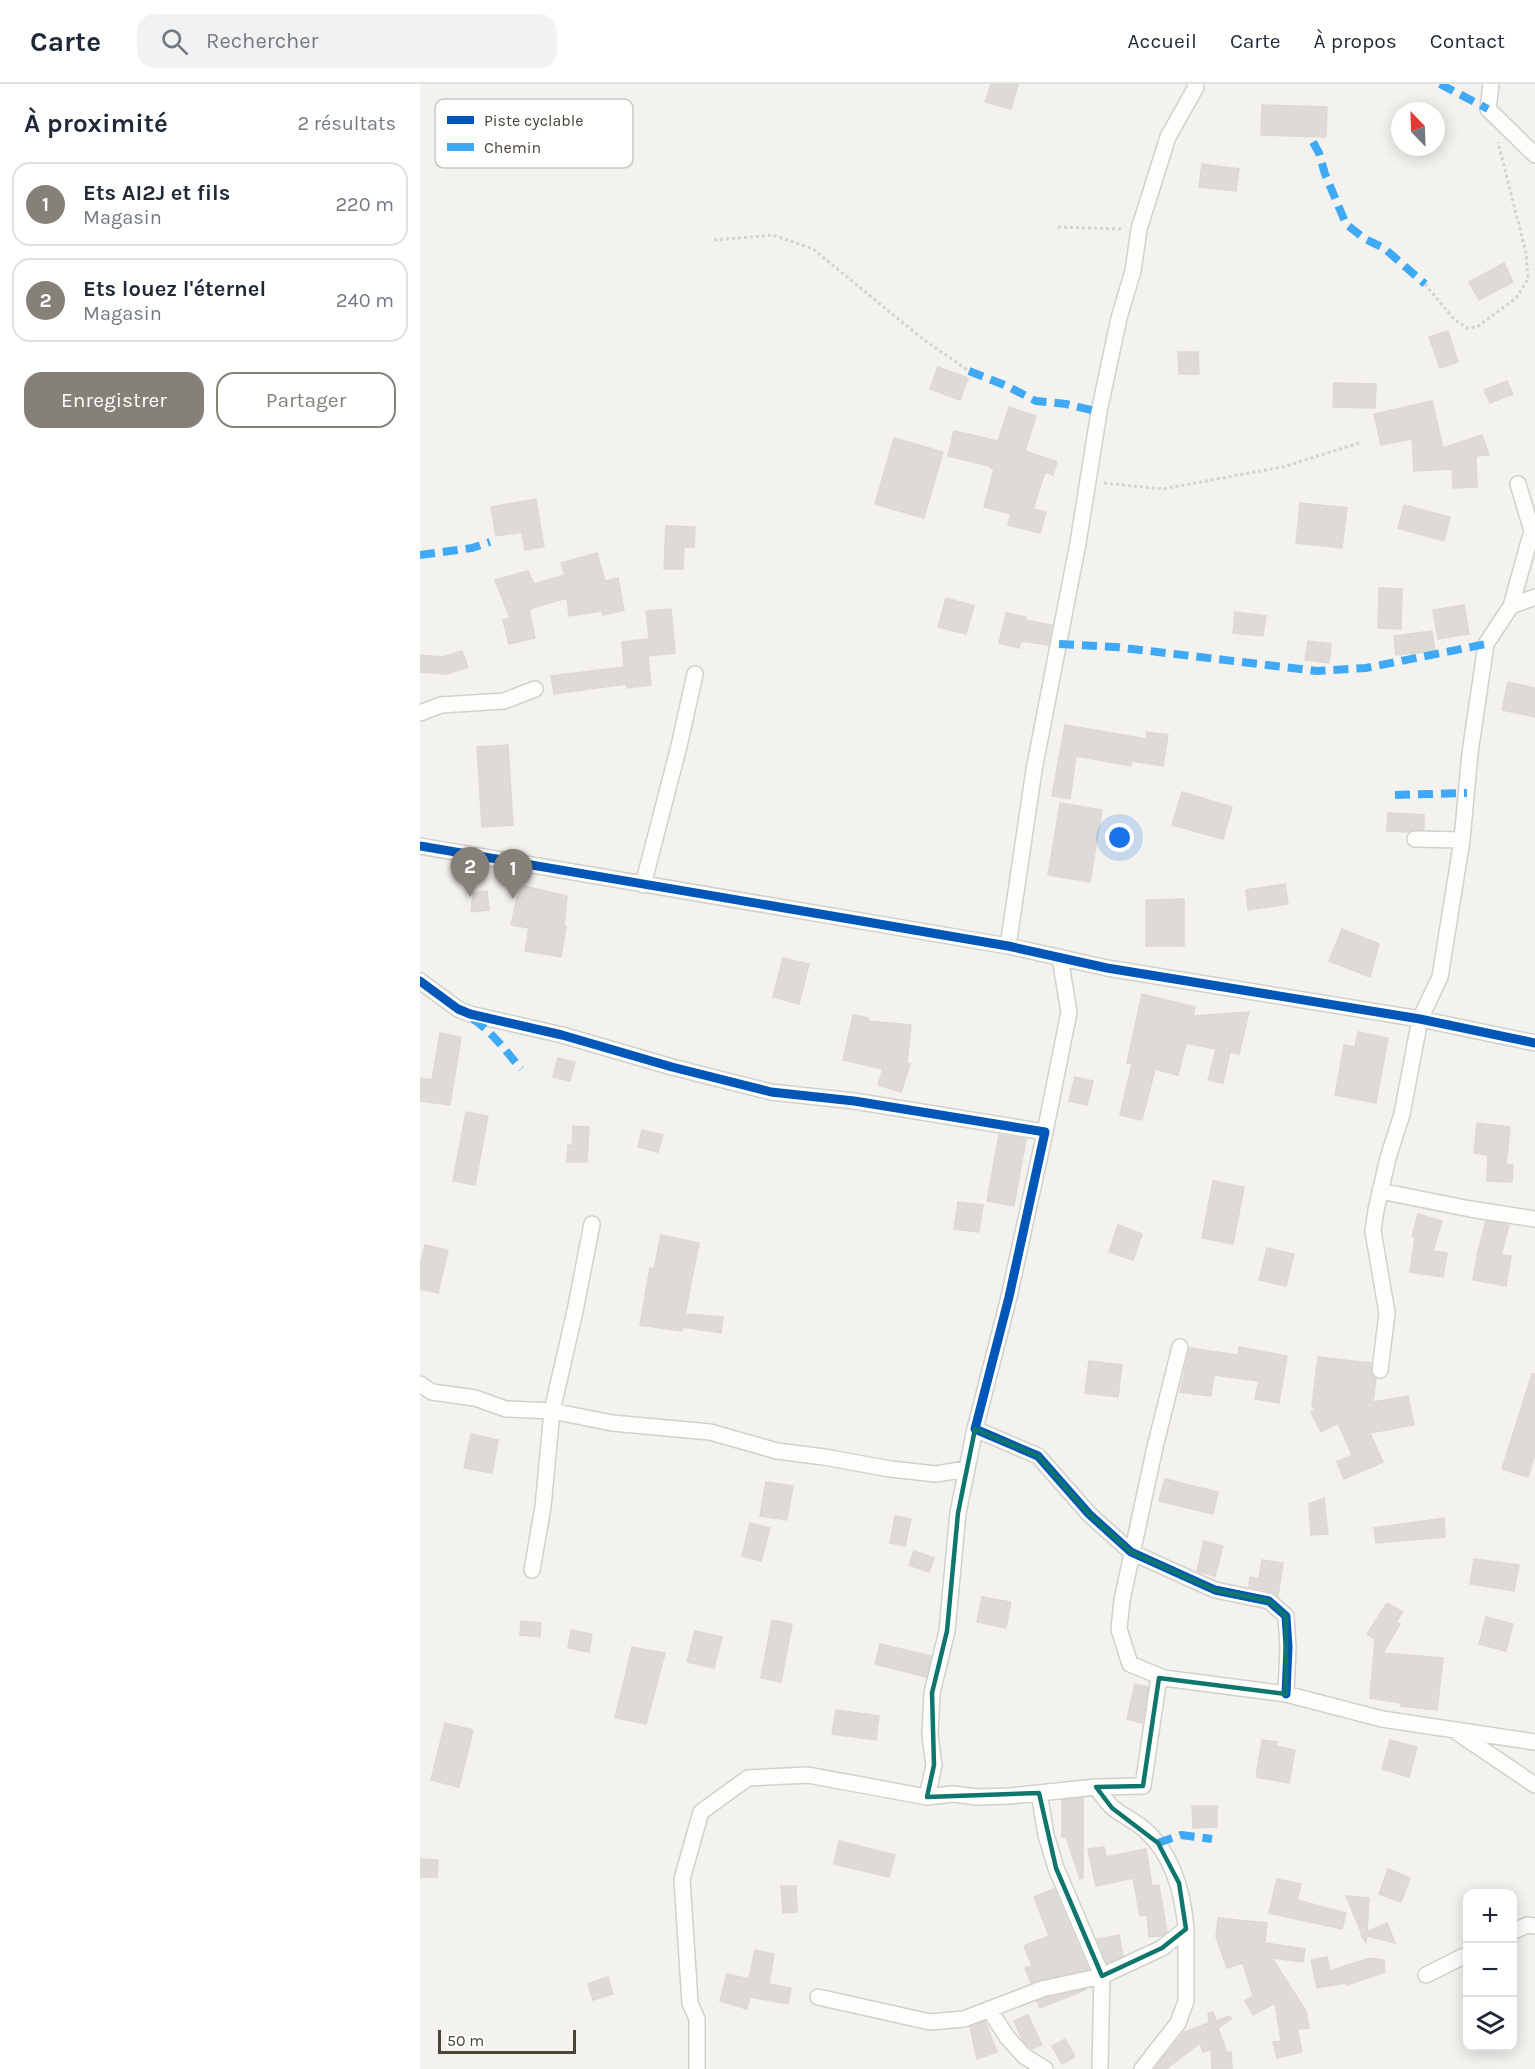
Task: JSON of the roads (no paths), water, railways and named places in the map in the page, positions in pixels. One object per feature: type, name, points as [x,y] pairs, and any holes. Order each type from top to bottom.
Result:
[{"type":"street","points":[[1008,946],[1034,770],[1059,644],[1098,412],[1119,318],[1133,271],[1139,230],[1168,137],[1196,87],[1195,84]]},
{"type":"street","points":[[1491,84],[1488,109],[1535,155]]},
{"type":"street","points":[[1380,1370],[1388,1313],[1373,1231],[1380,1191],[1402,1114],[1420,1019],[1440,977],[1462,840],[1470,753],[1486,644],[1511,606],[1534,530],[1518,483]]},
{"type":"street","points":[[1511,606],[1535,597]]},
{"type":"street","points":[[643,885],[695,674]]},
{"type":"street","points":[[420,713],[441,705],[504,701],[535,689]]},
{"type":"street","points":[[1415,838],[1462,840]]},
{"type":"street","points":[[420,846],[1008,946],[1107,968],[1420,1019],[1535,1043]]},
{"type":"street","points":[[927,1797],[934,1765],[930,1735],[932,1693],[947,1630],[958,1513],[975,1429],[1009,1298],[1068,1012],[1060,958]]},
{"type":"street","points":[[420,981],[458,1009],[470,1014],[562,1035],[771,1092],[854,1101],[1045,1132]]},
{"type":"street","points":[[1380,1191],[1535,1219]]},
{"type":"street","points":[[532,1570],[543,1507],[552,1411],[592,1224]]},
{"type":"street","points":[[1180,1347],[1131,1552],[1122,1600],[1119,1629],[1130,1664],[1164,1678],[1286,1694],[1382,1719],[1535,1742]]},
{"type":"street","points":[[420,1384],[432,1392],[475,1398],[507,1409],[552,1411],[612,1423],[710,1432],[777,1451],[824,1456],[890,1469],[936,1474],[966,1469]]},
{"type":"street","points":[[975,1429],[1038,1456],[1089,1514],[1131,1552],[1215,1590],[1269,1601],[1286,1616],[1288,1647],[1286,1694]]},
{"type":"street","points":[[697,2069],[697,2019],[690,2003],[682,1879],[701,1812],[748,1778],[808,1775],[927,1797],[953,1794],[977,1797],[999,1796],[1096,1786],[1143,1786],[1158,1684],[1164,1678]]},
{"type":"street","points":[[1454,1731],[1535,1785]]},
{"type":"street","points":[[1096,1786],[1112,1808],[1143,1828],[1158,1843],[1179,1883],[1184,1908],[1186,2001],[1178,2023],[1142,2069]]},
{"type":"street","points":[[1039,1792],[1046,1835],[1056,1868],[1102,1976],[1100,2069]]},
{"type":"street","points":[[1517,1930],[1527,1925],[1535,1926]]},
{"type":"street","points":[[818,1997],[930,2022],[964,2019],[1042,1989],[1102,1976],[1162,1948],[1186,1929]]},
{"type":"street","points":[[1426,1975],[1463,1956]]},
{"type":"street","points":[[989,2008],[1007,2037],[1024,2056],[1045,2069]]},
{"type":"place","name":"Ets louez l'éternel","points":[[470,897]]},
{"type":"place","name":"Ets AI2J et fils","points":[[513,899]]}]
